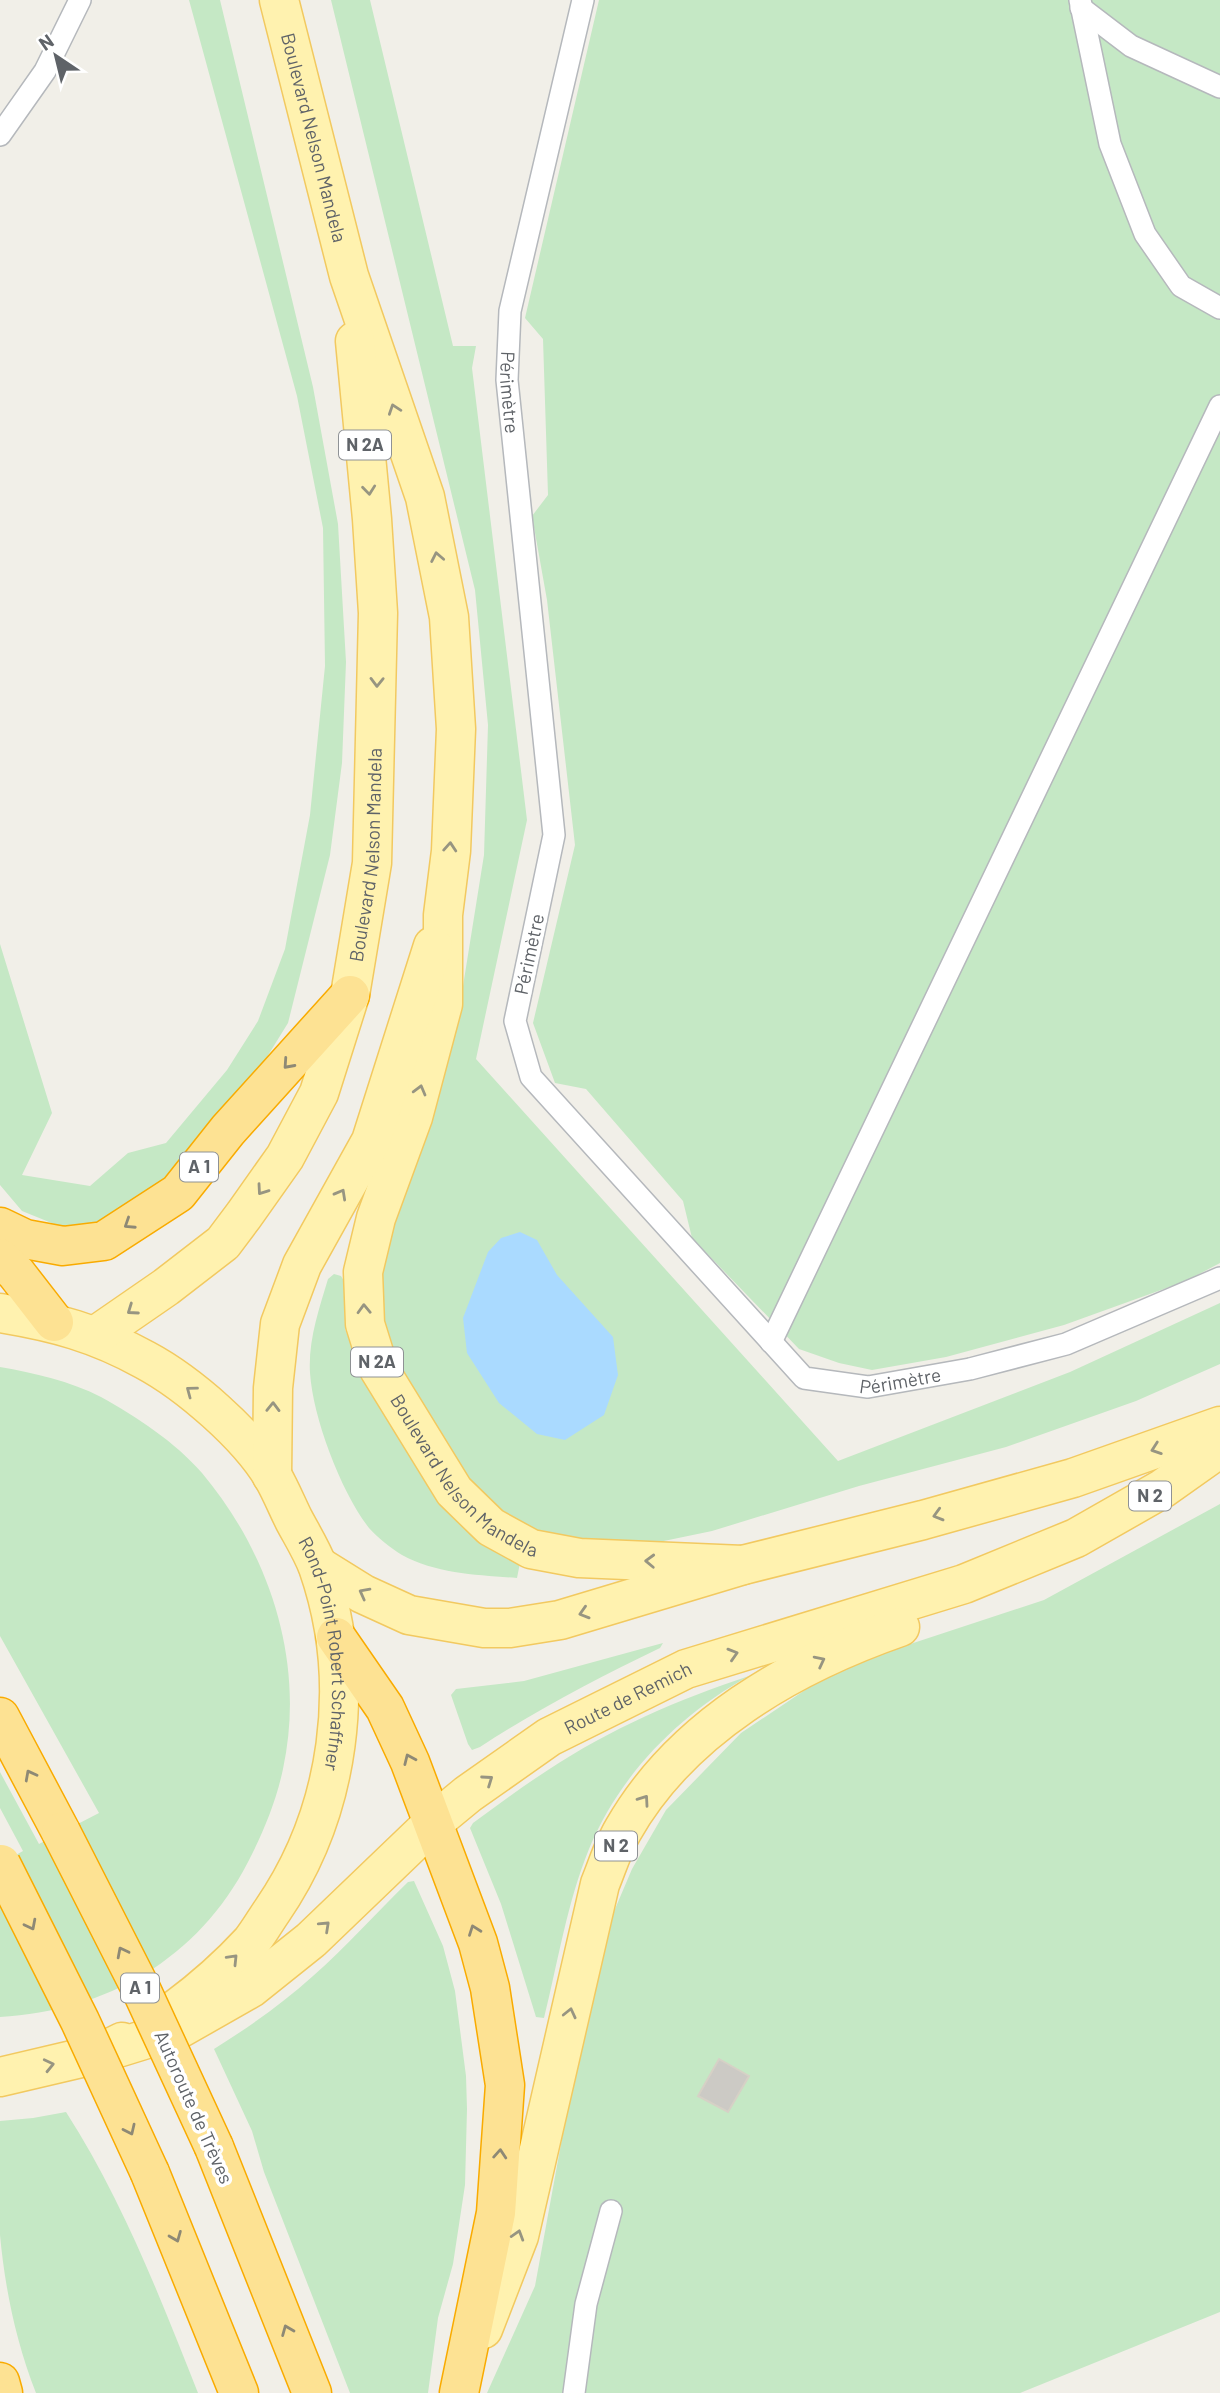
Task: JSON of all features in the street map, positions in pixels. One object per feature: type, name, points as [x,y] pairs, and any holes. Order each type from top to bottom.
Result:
[{"type":"highway","name":"A 1","points":[[0,1227],[25,1239],[63,1246],[104,1241],[178,1193],[228,1129],[350,995]]},
{"type":"highway","points":[[0,1258],[16,1273],[54,1322]]},
{"type":"highway","name":"N 2","points":[[335,1637],[385,1708],[434,1822],[478,1943],[490,1988],[505,2085],[496,2213],[459,2392]]},
{"type":"highway","name":"Autoroute de Trèves","points":[[0,1717],[140,1987],[214,2147],[313,2393]]},
{"type":"highway","points":[[0,1863],[80,2021],[150,2173],[239,2393]]},
{"type":"highway","points":[[0,2382],[3,2393]]},
{"type":"main road","name":"Boulevard Nelson Mandela","points":[[279,0],[349,276],[425,497],[449,617],[456,729],[451,850],[443,915],[443,1004],[413,1117],[376,1218],[363,1272],[365,1324],[379,1369],[454,1491],[491,1527],[531,1549],[579,1558],[743,1565]]},
{"type":"main road","name":"Boulevard Nelson Mandela","points":[[95,1336],[166,1287],[232,1232],[285,1157],[319,1093],[350,995],[372,863],[378,613],[349,276]]},
{"type":"main road","name":"Boulevard Nelson Mandela","points":[[272,1476],[273,1388],[280,1324],[302,1265],[371,1141],[443,915]]},
{"type":"main road","name":"Rond-Point Robert Schaffner","points":[[0,1313],[54,1322],[95,1336],[146,1360],[194,1393],[236,1431],[272,1476],[318,1566],[335,1637],[340,1701],[334,1766],[316,1828],[289,1886],[252,1940],[207,1986],[156,2024],[98,2054],[0,2077]]},
{"type":"main road","name":"N 2","points":[[318,1566],[363,1594],[409,1615],[484,1628],[510,1628],[560,1620],[743,1565],[923,1520],[1073,1478],[1220,1426]]},
{"type":"main road","name":"Route de Remich","points":[[98,2054],[179,2029],[251,1989],[311,1940],[434,1822],[468,1794],[549,1737],[686,1669],[964,1584],[1076,1538],[1162,1489],[1220,1448]]},
{"type":"main road","name":"N 2","points":[[459,2392],[519,2236],[600,1884],[622,1831],[657,1781],[700,1735],[762,1691],[862,1640],[986,1597],[1076,1538]]},
{"type":"lane","points":[[0,135],[45,71],[80,0]]},
{"type":"lane","name":"Périmètre","points":[[583,0],[510,311],[507,380],[554,835],[515,1021],[531,1077],[804,1378],[868,1387],[970,1369],[1066,1345],[1220,1278]]},
{"type":"lane","points":[[1081,4],[1131,46],[1220,87]]},
{"type":"lane","points":[[1081,4],[1110,144],[1145,234],[1181,286],[1220,308]]},
{"type":"lane","points":[[771,1342],[1220,406]]},
{"type":"lane","points":[[574,2393],[586,2304],[611,2211]]},
{"type":"green space","points":[[189,0],[220,0],[313,387],[338,524],[346,662],[342,763],[330,855],[288,1023],[262,1065],[169,1179],[95,1228],[59,1226],[22,1211],[0,1185],[0,944],[52,1113],[22,1175],[90,1186],[128,1153],[166,1143],[227,1070],[258,1021],[285,949],[310,815],[325,666],[323,528],[297,396]]},
{"type":"green space","points":[[331,0],[370,0],[453,346],[476,346],[472,368],[527,820],[476,1059],[838,1461],[1070,1372],[1220,1303],[1220,1364],[1136,1401],[1006,1447],[859,1486],[712,1531],[659,1542],[614,1543],[537,1533],[495,1508],[469,1483],[394,1356],[383,1324],[381,1273],[391,1216],[459,1011],[484,855],[488,725],[475,590]]},
{"type":"green space","points":[[599,0],[1220,0],[1220,1263],[1186,1281],[1064,1325],[946,1357],[872,1370],[839,1363],[799,1349],[692,1238],[683,1201],[586,1089],[555,1083],[533,1023],[575,845],[547,600],[532,516],[548,495],[543,339],[525,318]]},
{"type":"green space","points":[[334,1274],[341,1276],[344,1281],[345,1329],[364,1379],[441,1506],[480,1541],[520,1563],[517,1578],[458,1572],[415,1561],[380,1539],[369,1528],[348,1495],[323,1432],[310,1373],[315,1325],[328,1279]]},
{"type":"green space","points":[[0,1367],[52,1378],[101,1397],[155,1431],[202,1473],[247,1539],[264,1574],[277,1612],[290,1689],[289,1729],[283,1769],[273,1805],[248,1862],[227,1896],[203,1926],[176,1952],[145,1974],[112,1991],[77,2004],[39,2013],[0,2017],[0,1864],[23,1851],[0,1808],[0,1772],[39,1844],[99,1813],[0,1636]]},
{"type":"green space","points":[[1220,1504],[1220,2312],[1020,2393],[487,2393],[535,2286],[576,2062],[604,1935],[632,1869],[666,1810],[741,1733],[817,1682],[880,1654],[1044,1600]]},
{"type":"green space","points":[[663,1643],[660,1648],[568,1694],[480,1747],[472,1750],[468,1744],[451,1695],[456,1689],[524,1681]]},
{"type":"green space","points":[[749,1676],[699,1709],[676,1728],[654,1749],[617,1796],[581,1869],[544,2018],[536,2017],[501,1904],[470,1828],[473,1823],[539,1776],[620,1728],[671,1705]]},
{"type":"green space","points":[[414,1881],[443,1946],[455,1991],[466,2076],[465,2185],[453,2264],[438,2318],[428,2393],[350,2393],[264,2172],[252,2131],[214,2049],[265,2015],[301,1986],[408,1882]]},
{"type":"green space","points":[[66,2112],[122,2214],[198,2393],[36,2393],[17,2335],[2,2255],[0,2121]]},
{"type":"water","points":[[520,1232],[537,1240],[557,1275],[613,1337],[618,1375],[604,1415],[565,1440],[537,1434],[499,1403],[467,1353],[463,1318],[488,1252],[501,1238]]},
{"type":"building","points":[[719,2059],[749,2076],[728,2112],[698,2096]]}]
